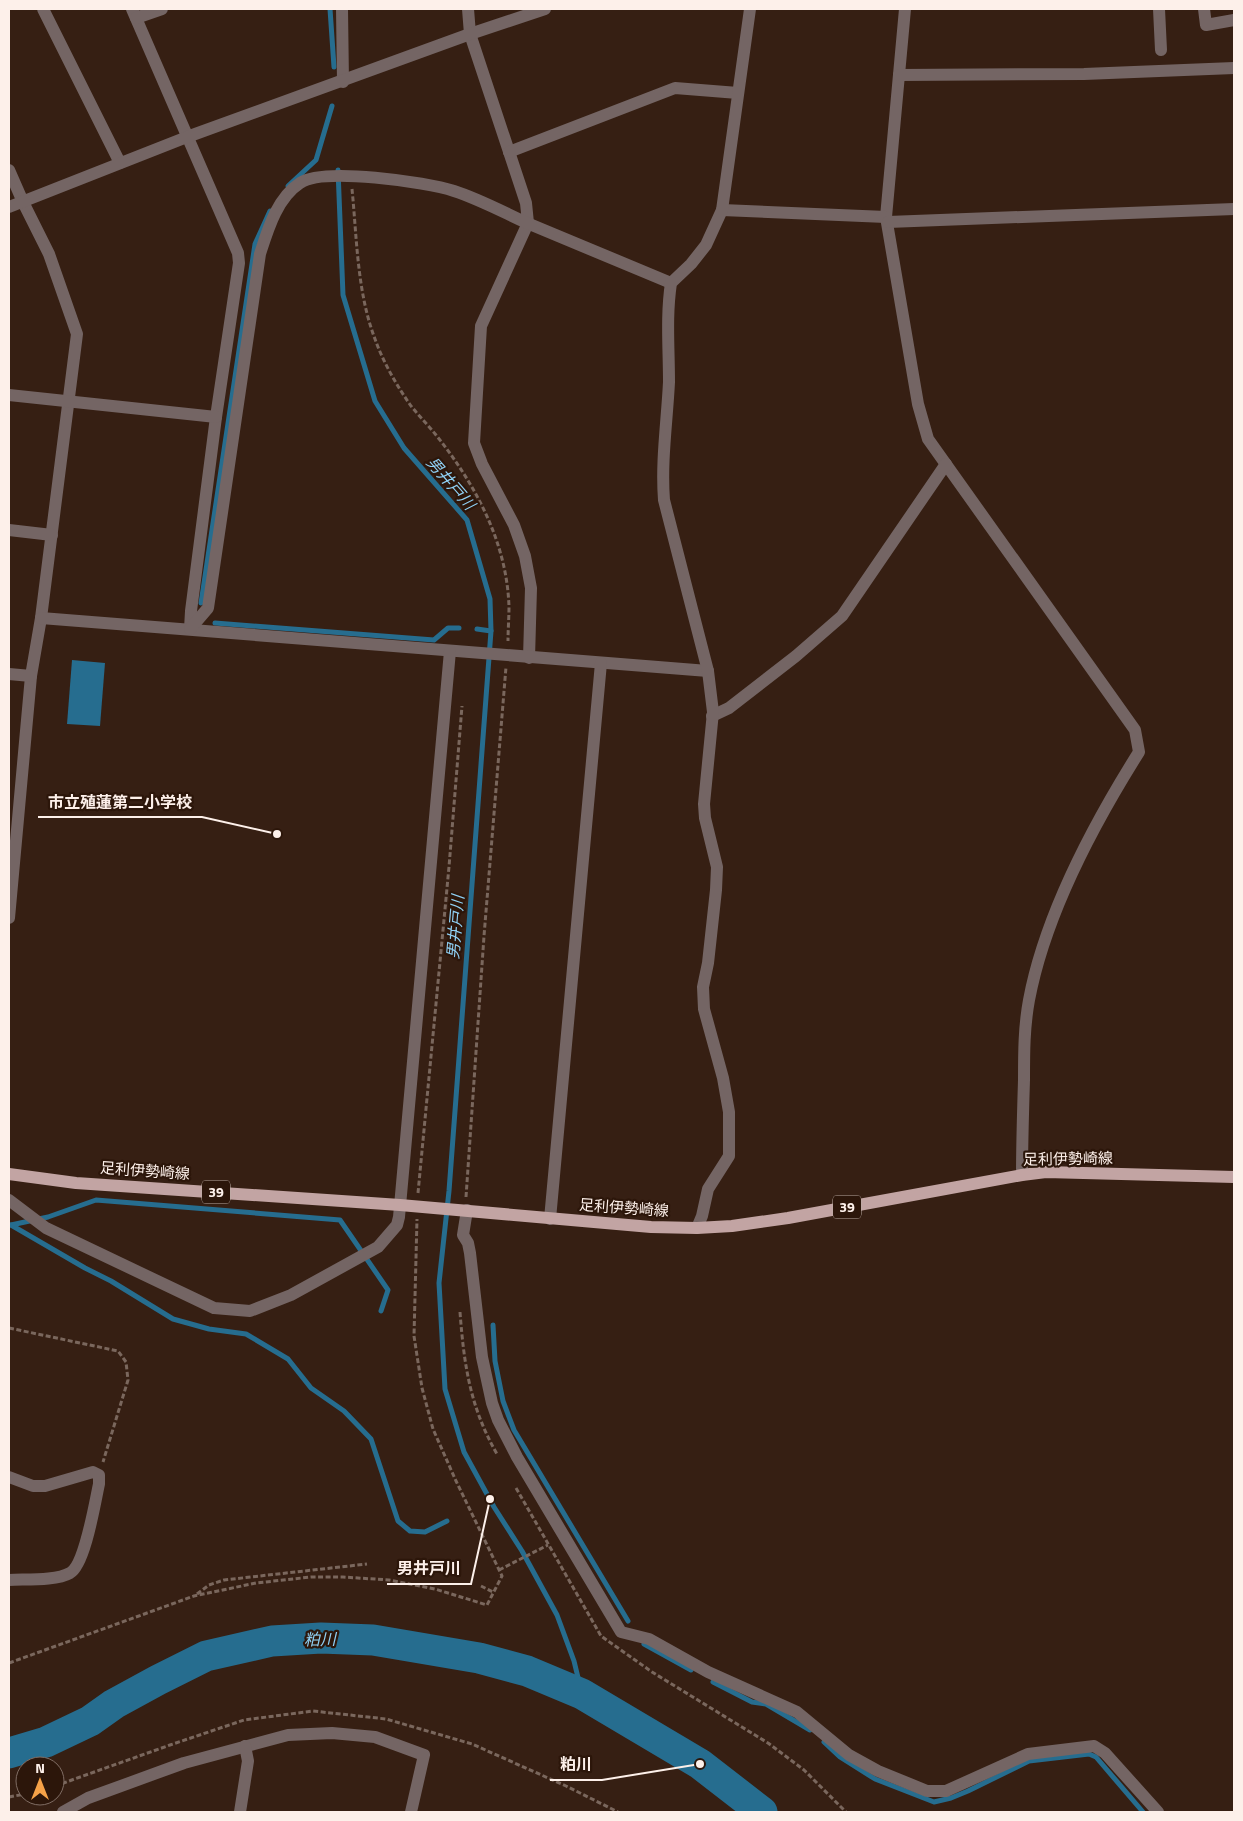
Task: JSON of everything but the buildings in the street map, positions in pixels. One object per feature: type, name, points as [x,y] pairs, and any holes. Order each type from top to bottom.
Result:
[{"type":"main road","name":"足利伊勢崎線","points":[[9,1174],[76,1183],[419,1207],[464,1207],[550,1219],[651,1227],[697,1228],[732,1226],[788,1218],[1046,1172],[1234,1177]]},
{"type":"street","points":[[43,9],[120,163]]},
{"type":"street","points":[[162,9],[134,14],[238,254],[239,263],[190,610],[190,629]]},
{"type":"street","points":[[342,9],[343,82]]},
{"type":"street","points":[[468,9],[470,34],[526,203],[528,223],[481,326],[474,443],[482,464],[514,525],[525,556],[531,588],[529,658]]},
{"type":"street","points":[[9,207],[187,137],[343,82],[470,34],[545,9]]},
{"type":"street","points":[[697,1228],[702,1216],[708,1189],[728,1156],[730,1112],[723,1078],[704,1009],[703,987],[708,963],[716,890],[716,867],[704,818],[712,716],[708,672],[664,500],[662,478],[668,413],[668,311],[671,283],[691,264],[706,245],[722,210],[750,9]]},
{"type":"street","points":[[905,9],[887,220],[918,404],[928,439],[1134,730],[1139,752],[1112,795],[1067,885],[1041,950],[1029,1001],[1024,1041],[1022,1175]]},
{"type":"street","points":[[1159,9],[1161,50]]},
{"type":"street","points":[[1204,9],[1206,25],[1234,20]]},
{"type":"street","points":[[900,75],[1084,74],[1234,68]]},
{"type":"street","points":[[509,152],[675,88],[738,93]]},
{"type":"street","points":[[9,170],[22,202],[49,254],[77,334],[52,534],[31,676],[9,918]]},
{"type":"street","points":[[190,629],[208,608],[260,254],[270,225],[288,192],[302,181],[318,177],[351,176],[388,179],[454,191],[671,283]]},
{"type":"street","points":[[722,210],[887,220],[1234,209]]},
{"type":"street","points":[[9,395],[216,418]]},
{"type":"street","points":[[712,716],[730,708],[796,656],[842,616],[946,464]]},
{"type":"street","points":[[9,530],[52,534]]},
{"type":"street","points":[[40,618],[708,672]]},
{"type":"street","points":[[9,1200],[46,1228],[214,1308],[250,1311],[291,1295],[378,1247],[397,1225],[450,651]]},
{"type":"street","points":[[550,1219],[601,663]]},
{"type":"street","points":[[9,674],[31,676]]},
{"type":"street","points":[[464,1207],[463,1235],[468,1243],[470,1253],[482,1357],[492,1403],[498,1420],[621,1632],[650,1639],[708,1672],[797,1712],[849,1755],[878,1771],[927,1791],[946,1791],[1028,1754],[1094,1746],[1106,1754],[1158,1812]]},
{"type":"street","points":[[9,1477],[33,1486],[45,1486],[93,1472],[99,1475],[99,1484],[82,1557],[76,1569],[69,1574],[58,1576],[9,1580]]},
{"type":"street","points":[[63,1812],[88,1798],[184,1763],[288,1735],[332,1733],[375,1737],[424,1755],[411,1812]]},
{"type":"street","points":[[240,1812],[248,1760],[245,1746]]},
{"type":"path","points":[[351,187],[360,275],[366,308],[375,340],[394,379],[411,405],[453,457],[487,513],[506,576],[509,606],[506,655],[464,1207]]},
{"type":"path","points":[[9,1662],[194,1596],[256,1583],[311,1577],[389,1580],[435,1589],[487,1604],[502,1576],[433,1429],[422,1388],[414,1336],[419,1207],[462,700]]},
{"type":"path","points":[[9,1328],[118,1351],[126,1362],[128,1380],[99,1475]]},
{"type":"path","points":[[500,1570],[548,1545],[601,1636],[652,1672],[768,1743],[804,1770],[846,1812]]},
{"type":"path","points":[[194,1596],[209,1585],[224,1580],[366,1564]]},
{"type":"path","points":[[481,1586],[493,1592]]},
{"type":"water","points":[[72,660],[105,663],[100,726],[67,724]]},
{"type":"waterway","name":"男井戸川","points":[[330,9],[334,67]]},
{"type":"waterway","name":"男井戸川","points":[[288,186],[316,160],[332,106]]},
{"type":"waterway","name":"男井戸川","points":[[338,170],[343,295],[375,401],[404,448],[467,520],[490,599],[491,631],[449,1191],[439,1283],[445,1389],[464,1452],[557,1615],[574,1661],[582,1694]]},
{"type":"waterway","points":[[201,603],[255,244],[270,211]]},
{"type":"waterway","points":[[215,623],[434,640],[448,628],[459,628]]},
{"type":"waterway","points":[[477,629],[491,631]]},
{"type":"waterway","points":[[11,1225],[48,1217],[96,1200],[340,1220],[388,1290],[381,1311]]},
{"type":"waterway","points":[[11,1225],[111,1281],[173,1319],[209,1329],[246,1334],[288,1359],[311,1388],[344,1411],[371,1439],[398,1521],[410,1531],[425,1532],[447,1521]]},
{"type":"waterway","points":[[493,1325],[495,1361],[503,1401],[514,1430],[628,1621]]},
{"type":"waterway","name":"粕川","points":[[9,1753],[46,1742],[90,1721],[114,1704],[206,1656],[272,1641],[321,1638],[373,1640],[479,1658],[527,1671],[582,1694],[700,1764],[762,1812]]},
{"type":"waterway","points":[[644,1644],[691,1670]]},
{"type":"waterway","points":[[713,1682],[752,1702],[766,1704],[810,1730]]},
{"type":"waterway","points":[[824,1742],[840,1757],[875,1779],[934,1802],[968,1791],[1029,1761],[1089,1754],[1096,1757],[1143,1812]]},
{"type":"place","name":"市立殖蓮第二小学校","points":[[277,834]]},
{"type":"place","name":"男井戸川","points":[[490,1499]]},
{"type":"place","name":"粕川","points":[[700,1764]]}]
